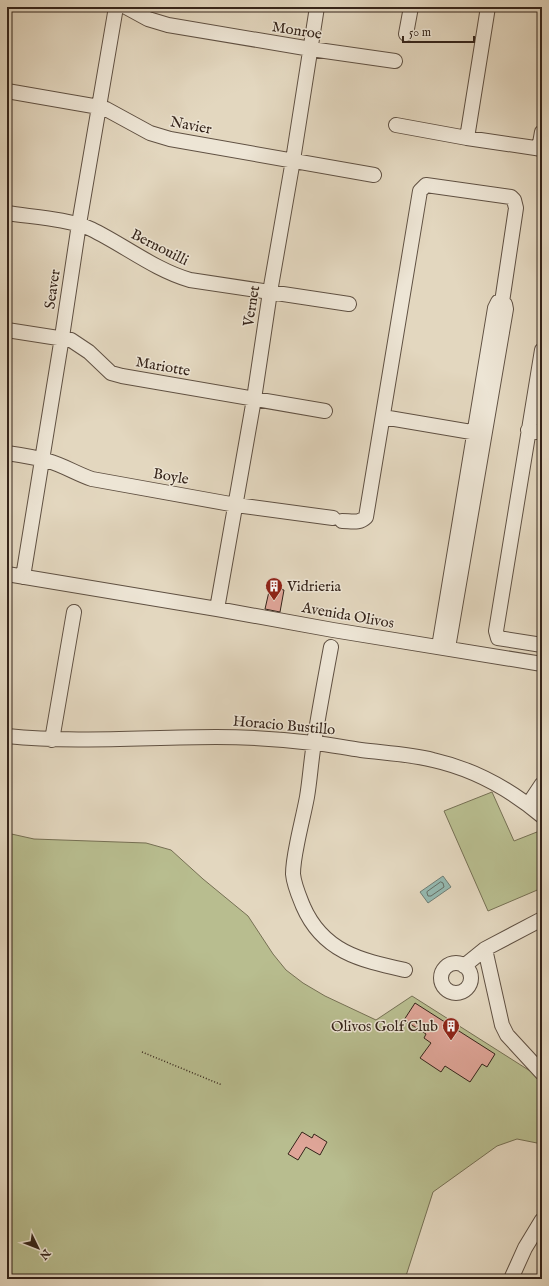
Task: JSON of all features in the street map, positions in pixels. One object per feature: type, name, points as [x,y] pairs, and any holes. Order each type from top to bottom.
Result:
[{"type":"street","name":"Seaver","points":[[23,577],[62,337],[78,224],[116,7]]},
{"type":"street","name":"Monroe","points":[[126,7],[161,24],[311,49],[395,61]]},
{"type":"street","name":"Vernet","points":[[217,609],[254,399],[317,7]]},
{"type":"street","points":[[406,34],[411,7]]},
{"type":"street","points":[[467,138],[488,7]]},
{"type":"street","name":"Navier","points":[[7,90],[106,109],[150,132],[164,137],[374,175]]},
{"type":"street","points":[[396,125],[540,149],[542,132]]},
{"type":"street","points":[[444,648],[479,434],[506,309],[505,304],[502,302],[516,208],[514,200],[511,197],[426,185],[420,192],[383,417],[479,434]]},
{"type":"street","name":"Bernouilli","points":[[7,213],[78,224],[181,278],[349,304]]},
{"type":"street","name":"Mariotte","points":[[7,330],[62,337],[71,340],[89,352],[111,373],[122,376],[325,411]]},
{"type":"street","points":[[542,350],[535,432],[496,631],[498,638],[542,645]]},
{"type":"street","name":"Boyle","points":[[7,454],[42,459],[92,479],[236,505],[357,522],[366,517],[383,417]]},
{"type":"street","name":"Avenida Olivos","points":[[7,574],[542,664]]},
{"type":"street","points":[[52,740],[74,612]]},
{"type":"street","points":[[331,648],[314,743],[307,796],[294,859],[293,874],[297,892],[310,921],[319,933],[331,944],[359,959],[374,964],[405,970]]},
{"type":"street","name":"Horacio Bustillo","points":[[7,736],[52,740],[217,737],[258,738],[314,743],[400,754],[434,760],[478,775],[503,788],[528,804],[542,816]]},
{"type":"street","points":[[528,804],[542,784]]},
{"type":"street","points":[[464,966],[485,949],[542,919]]},
{"type":"street","points":[[485,949],[502,1025],[507,1035],[542,1073]]},
{"type":"street","points":[[510,1279],[525,1248],[542,1220]]},
{"type":"path","points":[[142,1052],[222,1085]]},
{"type":"green space","points":[[492,792],[514,841],[542,830],[542,888],[488,911],[444,811]]},
{"type":"green space","name":"Olivos Golf Club","points":[[7,833],[34,839],[146,843],[171,850],[248,916],[273,954],[286,970],[303,983],[325,996],[376,1020],[412,996],[538,1076],[542,1082],[542,1144],[517,1139],[497,1146],[433,1192],[405,1279],[7,1279]]},
{"type":"water","points":[[443,876],[451,887],[428,903],[420,892]]},
{"type":"building","name":"Vidrieria","points":[[270,587],[284,590],[280,612],[265,609]]},
{"type":"building","name":"Olivos Golf Club","points":[[415,1003],[495,1054],[487,1067],[482,1064],[470,1082],[445,1066],[441,1072],[420,1058],[431,1043],[424,1038],[426,1034],[404,1020]]},
{"type":"building","points":[[302,1132],[312,1138],[314,1134],[327,1142],[320,1155],[306,1147],[298,1160],[288,1154]]},
{"type":"place","name":"Vidrieria","points":[[274,601]]},
{"type":"place","name":"Olivos Golf Club","points":[[451,1041]]}]
